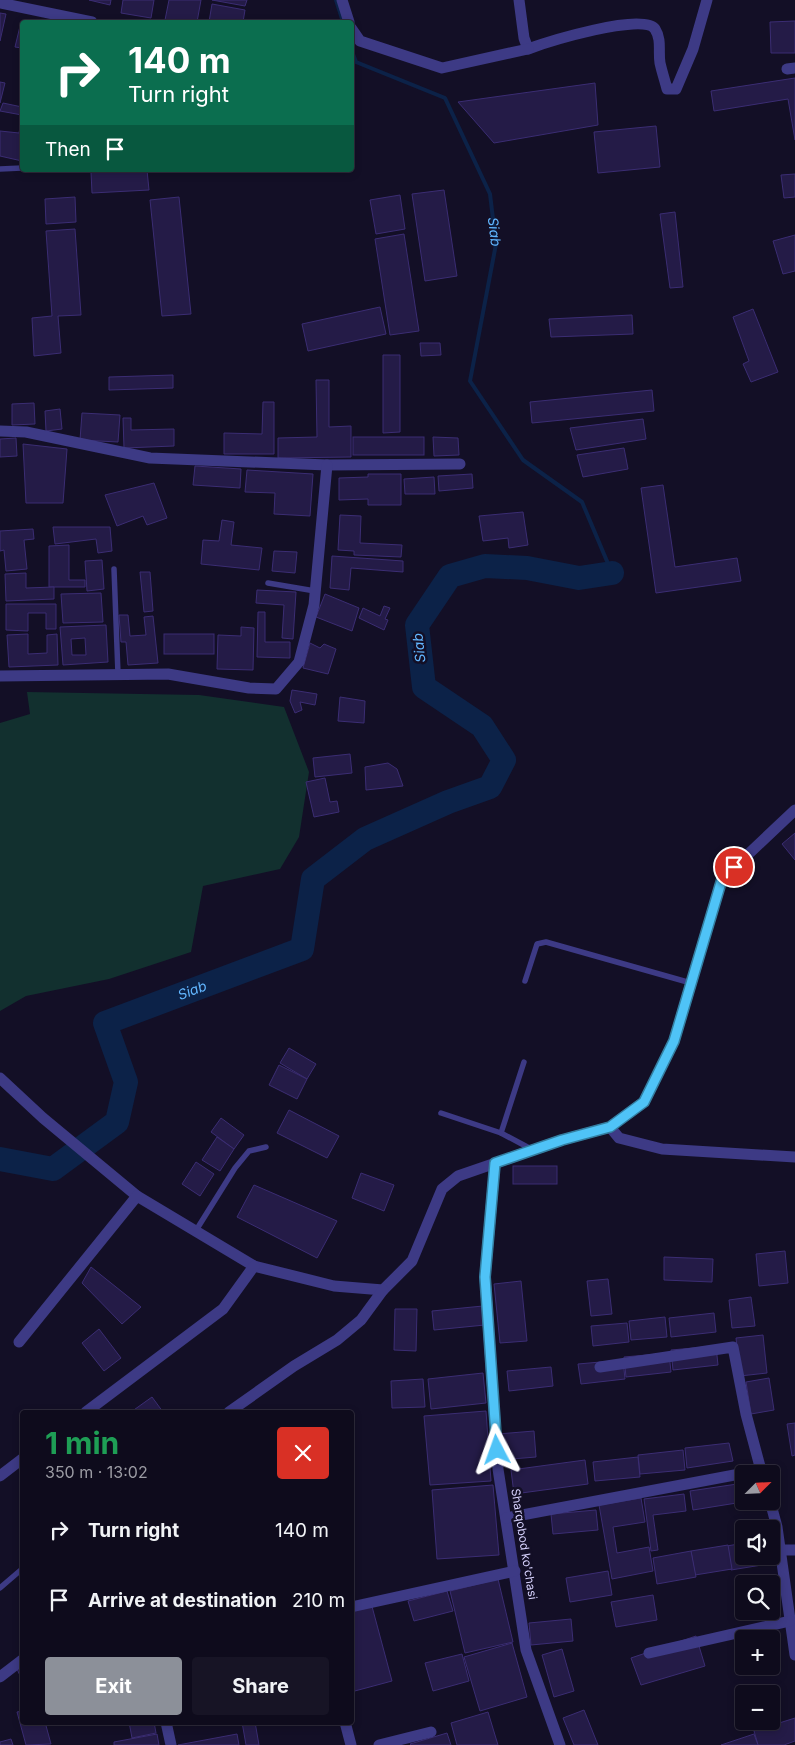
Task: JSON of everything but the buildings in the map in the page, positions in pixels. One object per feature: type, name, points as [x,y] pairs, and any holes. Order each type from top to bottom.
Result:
[{"type":"street","points":[[342,0],[348,20]]},
{"type":"street","points":[[519,0],[528,49]]},
{"type":"street","points":[[354,32],[360,41],[442,68],[528,49],[552,40],[587,32],[623,25],[648,24],[654,28],[660,43],[660,61],[667,89],[676,89],[693,49],[707,0]]},
{"type":"street","points":[[0,3],[82,20]]},
{"type":"street","points":[[0,431],[26,432],[150,458],[327,465],[460,464]]},
{"type":"street","points":[[0,676],[168,674],[249,688],[276,689],[298,662],[314,605],[327,465]]},
{"type":"street","points":[[232,1410],[294,1366],[337,1340],[361,1320],[383,1290],[412,1261],[442,1189],[458,1176],[610,1127],[644,1102],[674,1041],[722,879],[795,810]]},
{"type":"street","points":[[0,1078],[43,1118],[138,1196],[254,1266],[334,1286],[383,1290]]},
{"type":"street","points":[[610,1127],[619,1138],[662,1149],[795,1157]]},
{"type":"street","name":"Sharqobod ko'chasi","points":[[495,1163],[485,1277],[498,1469],[516,1571],[526,1650],[560,1745]]},
{"type":"street","points":[[19,1342],[138,1196]]},
{"type":"street","points":[[89,1410],[222,1309],[254,1266]]},
{"type":"street","points":[[600,1367],[733,1347],[760,1465]]},
{"type":"street","points":[[0,1475],[20,1461]]},
{"type":"street","points":[[506,1518],[735,1477]]},
{"type":"street","points":[[780,1550],[795,1550]]},
{"type":"street","points":[[780,1562],[795,1655]]},
{"type":"street","points":[[354,1606],[516,1571]]},
{"type":"street","points":[[649,1653],[790,1621]]},
{"type":"street","points":[[0,1677],[20,1662]]},
{"type":"street","points":[[167,1725],[171,1745]]},
{"type":"street","points":[[346,1725],[351,1745]]},
{"type":"street","points":[[379,1745],[431,1732]]},
{"type":"lane","points":[[0,169],[20,168]]},
{"type":"lane","points":[[114,569],[118,674]]},
{"type":"lane","points":[[268,583],[315,591]]},
{"type":"lane","points":[[525,981],[537,944],[546,942],[691,983]]},
{"type":"lane","points":[[501,1133],[524,1062]]},
{"type":"lane","points":[[441,1113],[501,1133],[534,1150]]},
{"type":"lane","points":[[195,1232],[235,1168],[249,1151],[266,1147]]},
{"type":"lane","points":[[0,1588],[20,1571]]},
{"type":"green space","points":[[27,692],[199,695],[284,707],[309,772],[299,837],[280,869],[203,886],[191,952],[109,979],[26,996],[0,1011],[0,723],[30,714]]},
{"type":"waterway","name":"Siab","points":[[336,0],[342,20]]},
{"type":"waterway","name":"Siab","points":[[354,57],[356,62],[445,98],[490,194],[496,244],[470,381],[523,460],[582,502],[612,573]]},
{"type":"waterway","name":"Siab","points":[[0,1159],[53,1169],[117,1122],[126,1082],[105,1023],[302,949],[313,879],[365,839],[448,802],[490,787],[504,760],[482,726],[424,687],[417,625],[450,576],[485,566],[527,568],[579,578],[612,573]]},
{"type":"route","points":[[497,1450],[485,1277],[495,1163],[562,1140],[610,1127],[644,1102],[674,1041],[722,879],[734,867]]}]
